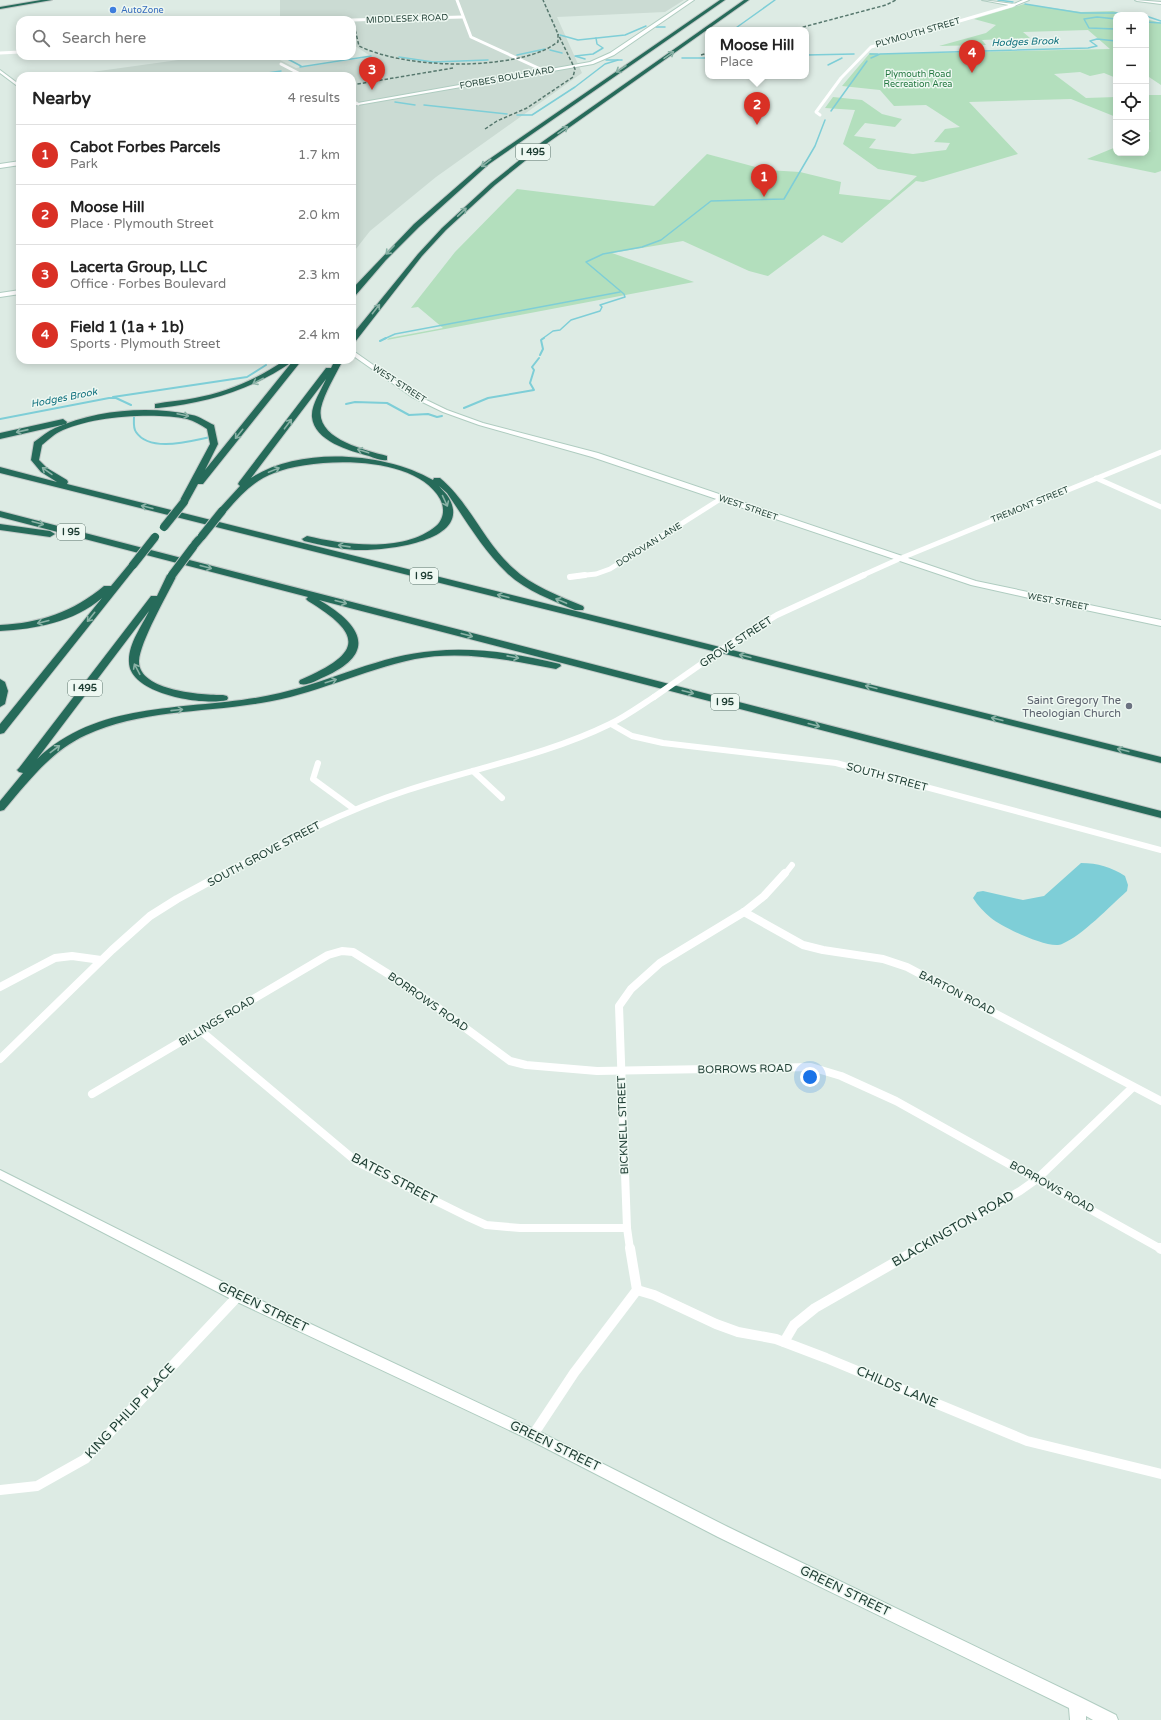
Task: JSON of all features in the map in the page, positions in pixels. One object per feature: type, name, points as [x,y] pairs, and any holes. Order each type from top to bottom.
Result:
[{"type":"highway","points":[[0,5],[31,0]]},
{"type":"highway","points":[[0,8],[50,0]]},
{"type":"highway","name":"I 495","points":[[356,290],[409,231],[450,193],[487,163],[723,0]]},
{"type":"highway","name":"I 495","points":[[709,27],[747,0]]},
{"type":"highway","name":"I 495","points":[[356,335],[423,252],[463,210],[550,139],[705,30]]},
{"type":"highway","points":[[0,436],[102,413],[186,403],[218,397],[260,380],[284,364]]},
{"type":"highway","points":[[0,731],[295,364]]},
{"type":"highway","name":"I 495","points":[[0,803],[193,547],[335,364]]},
{"type":"highway","points":[[336,364],[316,411],[318,422],[326,433],[346,445],[413,468],[435,479],[450,491],[499,559],[518,577],[547,595],[623,626]]},
{"type":"highway","points":[[81,490],[48,473],[37,463],[34,456],[35,450],[43,439],[65,426],[96,418],[132,413],[169,413],[184,415],[202,421],[211,428],[215,435],[214,444],[184,502]]},
{"type":"highway","points":[[222,511],[242,489],[266,473],[298,462],[332,459],[374,462],[410,472],[425,480],[438,490],[446,501],[448,509],[445,522],[431,534],[408,542],[378,547],[347,546],[271,532],[226,527]]},
{"type":"highway","name":"I 95","points":[[0,470],[1161,760]]},
{"type":"highway","name":"I 95","points":[[0,514],[1161,815]]},
{"type":"highway","points":[[0,527],[141,550]]},
{"type":"highway","points":[[0,628],[37,624],[74,612],[97,597],[133,565]]},
{"type":"highway","points":[[172,575],[134,650],[134,664],[142,678],[155,687],[189,697],[237,697],[279,689],[319,676],[346,659],[351,652],[354,641],[352,632],[347,623],[331,610],[290,589]]},
{"type":"highway","points":[[0,808],[48,753],[69,739],[93,727],[140,714],[249,702],[279,696],[411,657],[453,652],[491,654],[653,683]]},
{"type":"highway","points":[[0,682],[3,692],[0,704]]},
{"type":"street","points":[[457,0],[462,17],[471,37],[545,71]]},
{"type":"street","name":"FORBES BOULEVARD","points":[[356,103],[573,66],[605,58],[692,0]]},
{"type":"street","points":[[984,0],[1014,5]]},
{"type":"street","name":"PLYMOUTH STREET","points":[[820,115],[816,112],[824,99],[862,55],[871,48],[1027,0]]},
{"type":"street","points":[[1137,0],[1161,3]]},
{"type":"street","name":"MIDDLESEX ROAD","points":[[356,20],[462,17]]},
{"type":"street","points":[[0,53],[16,52]]},
{"type":"street","points":[[281,64],[296,72]]},
{"type":"street","points":[[0,71],[16,84]]},
{"type":"street","points":[[0,165],[16,162]]},
{"type":"street","points":[[0,295],[16,293]]},
{"type":"street","name":"WEST STREET","points":[[356,355],[421,400],[445,411],[481,424],[595,455],[900,559],[996,589],[1161,623]]},
{"type":"street","name":"TREMONT STREET","points":[[900,559],[1161,452]]},
{"type":"street","points":[[1096,478],[1161,507]]},
{"type":"street","name":"DONOVAN LANE","points":[[570,577],[596,574],[610,569],[722,498]]},
{"type":"street","name":"GROVE STREET","points":[[580,738],[610,724],[654,697],[758,625],[784,611],[900,559]]},
{"type":"street","name":"SOUTH STREET","points":[[610,724],[632,736],[663,743],[836,763],[1161,850]]},
{"type":"street","name":"SOUTH GROVE STREET","points":[[0,1059],[101,960],[150,916],[177,899],[301,833],[354,809],[408,790],[540,752],[580,738]]},
{"type":"street","points":[[318,763],[313,779],[354,809]]},
{"type":"street","points":[[473,771],[502,798]]},
{"type":"street","name":"BICKNELL STREET","points":[[637,1290],[627,1228],[619,1006],[634,984],[673,952],[744,912],[780,882],[792,865]]},
{"type":"street","name":"BARTON ROAD","points":[[744,912],[803,945],[823,950],[883,959],[907,966],[977,1002],[1133,1087],[1161,1100]]},
{"type":"street","name":"BORROWS ROAD","points":[[342,951],[353,952],[414,990],[510,1061],[526,1065],[597,1071],[811,1067],[841,1076],[896,1101],[1161,1249]]},
{"type":"street","name":"BILLINGS ROAD","points":[[92,1094],[328,955],[342,951]]},
{"type":"street","points":[[0,987],[55,958],[72,956],[101,960]]},
{"type":"street","name":"BATES STREET","points":[[201,1031],[357,1162],[466,1216],[486,1225],[520,1228],[627,1228]]},
{"type":"street","name":"BLACKINGTON ROAD","points":[[784,1342],[794,1325],[815,1308],[1020,1191],[1037,1179],[1133,1087]]},
{"type":"street","name":"GREEN STREET","points":[[0,1174],[238,1296],[533,1435],[723,1532],[1110,1720]]},
{"type":"street","points":[[533,1435],[574,1373],[637,1290]]},
{"type":"street","name":"CHILDS LANE","points":[[637,1290],[654,1295],[716,1324],[738,1332],[784,1342],[1027,1441],[1161,1474]]},
{"type":"street","name":"KING PHILIP PLACE","points":[[0,1490],[37,1486],[85,1459],[238,1296]]},
{"type":"street","points":[[1076,1703],[1078,1720]]},
{"type":"shaded area","points":[[280,0],[684,0],[665,12],[557,17],[582,73],[436,177],[370,231],[356,249],[356,72],[92,72],[178,60],[280,60],[296,68],[372,57],[356,47],[356,16],[280,16]]},
{"type":"green space","name":"Plymouth Road Recreation Area","points":[[1024,4],[1081,12],[1113,11],[1117,12],[1113,12],[1113,77],[1104,73],[1090,76],[1080,72],[1054,74],[1086,98],[1113,97],[1113,116],[1071,99],[969,102],[1018,154],[923,182],[916,181],[842,243],[823,235],[768,276],[749,271],[683,241],[612,253],[694,282],[387,340],[389,338],[443,328],[418,307],[411,308],[455,252],[517,189],[654,206],[707,154],[767,170],[800,172],[841,182],[839,194],[890,200],[917,176],[878,169],[843,144],[855,110],[825,108],[833,97],[862,100],[882,114],[902,119],[895,127],[865,123],[854,136],[876,139],[869,148],[913,154],[946,150],[950,143],[934,142],[945,129],[960,127],[926,105],[894,106],[880,90],[842,86],[870,53],[1110,49],[1088,30],[1023,32],[1030,38],[982,40],[986,45],[939,46],[986,33],[996,25],[974,19]]},
{"type":"green space","points":[[1149,20],[1161,23],[1161,85],[1149,77]]},
{"type":"green space","points":[[1149,95],[1161,95],[1161,171],[1155,173],[1087,159],[1113,148],[1113,156],[1149,156],[1149,132],[1151,131],[1149,130]]},
{"type":"water","points":[[1081,863],[1104,866],[1125,876],[1128,885],[1127,891],[1087,927],[1062,944],[1047,944],[1026,937],[1005,927],[988,916],[973,898],[977,892],[983,891],[1023,900],[1044,896]]},
{"type":"waterway","points":[[737,27],[775,0]]},
{"type":"waterway","points":[[998,0],[1013,2]]},
{"type":"waterway","points":[[1025,4],[1081,13],[1113,13]]},
{"type":"waterway","name":"Hodges Brook","points":[[1113,19],[1097,17],[1084,19],[1089,28],[1113,29]]},
{"type":"waterway","name":"Hodges Brook","points":[[1149,17],[1161,21]]},
{"type":"waterway","name":"Hodges Brook","points":[[1149,22],[1161,23]]},
{"type":"waterway","points":[[596,38],[625,35],[646,26]]},
{"type":"waterway","points":[[656,27],[665,27]]},
{"type":"waterway","points":[[560,35],[578,40],[596,38]]},
{"type":"waterway","points":[[585,59],[575,56],[593,54],[603,48],[597,44],[596,38]]},
{"type":"waterway","name":"Hodges Brook","points":[[871,58],[880,54],[1088,48],[1097,46],[1090,41],[1097,39],[1113,41]]},
{"type":"waterway","points":[[517,55],[545,49]]},
{"type":"waterway","points":[[550,50],[562,53]]},
{"type":"waterway","points":[[809,55],[854,54]]},
{"type":"waterway","name":"Hodges Brook","points":[[870,54],[878,54]]},
{"type":"waterway","points":[[356,58],[371,56]]},
{"type":"waterway","points":[[399,57],[433,62],[488,60]]},
{"type":"waterway","points":[[682,58],[705,58]]},
{"type":"waterway","points":[[828,65],[842,58]]},
{"type":"waterway","points":[[290,60],[301,66]]},
{"type":"waterway","points":[[300,67],[345,60]]},
{"type":"waterway","points":[[606,60],[618,60]]},
{"type":"waterway","points":[[517,115],[532,115],[575,87],[605,64],[618,60]]},
{"type":"waterway","name":"Hodges Brook","points":[[831,111],[867,61]]},
{"type":"waterway","points":[[274,72],[281,71]]},
{"type":"waterway","points":[[395,102],[415,105]]},
{"type":"waterway","points":[[424,105],[507,114]]},
{"type":"waterway","name":"Hodges Brook","points":[[542,339],[553,331],[560,330],[571,320],[600,311],[602,307],[600,305],[625,297],[624,294],[586,262],[603,254],[642,247],[661,240],[711,201],[784,199],[815,146],[825,120]]},
{"type":"waterway","points":[[384,339],[395,334],[620,292]]},
{"type":"waterway","name":"Hodges Brook","points":[[540,355],[543,349],[541,340],[544,338]]},
{"type":"waterway","points":[[380,341],[384,339]]},
{"type":"waterway","name":"Hodges Brook","points":[[464,408],[488,398],[534,390],[530,383],[534,370],[532,367],[539,358]]},
{"type":"waterway","points":[[113,397],[247,377],[266,365]]},
{"type":"waterway","name":"Hodges Brook","points":[[0,419],[109,398],[116,398],[131,405]]},
{"type":"waterway","name":"Hodges Brook","points":[[346,404],[355,402],[387,403],[409,415],[428,414],[437,417],[442,416]]},
{"type":"waterway","name":"Hodges Brook","points":[[134,417],[134,427],[136,432],[142,438],[151,442],[171,444],[210,437]]},
{"type":"railway","points":[[543,0],[558,34]]},
{"type":"railway","points":[[803,27],[886,5],[896,0]]},
{"type":"railway","points":[[356,33],[359,46],[378,53],[400,59],[450,64],[475,64],[522,57],[542,51],[558,42],[558,34]]},
{"type":"railway","points":[[485,129],[497,121],[527,108],[573,77],[575,69],[558,34]]},
{"type":"railway","points":[[701,55],[705,54]]},
{"type":"railway","points":[[356,84],[453,68]]},
{"type":"place","name":"AutoZone","points":[[113,10]]},
{"type":"place","name":"Field 1 (1a + 1b)","points":[[972,73]]},
{"type":"place","name":"Lacerta Group, LLC","points":[[372,90]]},
{"type":"place","name":"Moose Hill","points":[[757,125]]},
{"type":"place","name":"Cabot Forbes Parcels","points":[[764,197]]},
{"type":"place","name":"Saint Gregory The Theologian Church","points":[[1129,706]]}]
